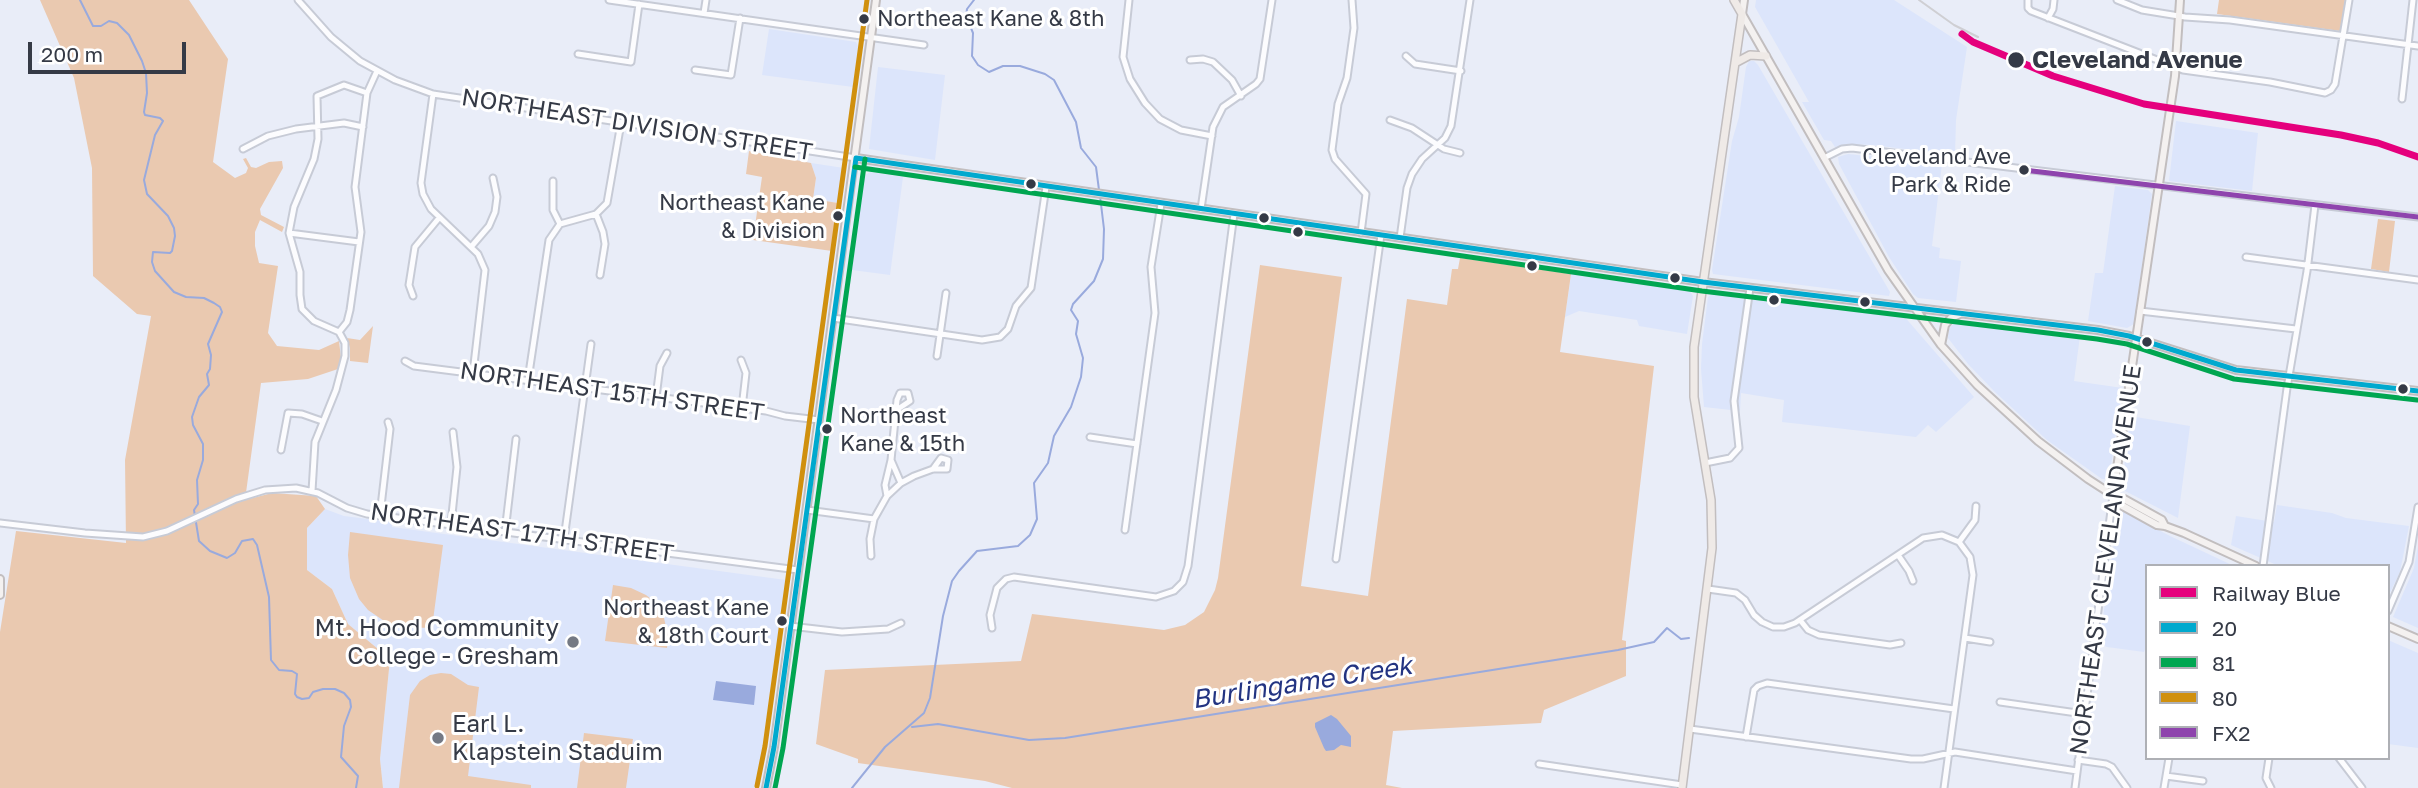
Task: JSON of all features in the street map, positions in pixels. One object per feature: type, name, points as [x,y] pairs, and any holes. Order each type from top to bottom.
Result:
[{"type":"highway","points":[[1682,787],[1709,589],[1713,523],[1696,413],[1693,377],[1695,333],[1742,14],[1734,0]]},
{"type":"highway","points":[[1735,63],[1750,55],[1766,56]]},
{"type":"main road","points":[[766,788],[774,747],[876,0]]},
{"type":"main road","points":[[1744,0],[1742,14],[1824,158],[1888,270],[1941,345],[1977,385],[2025,430],[2071,468],[2116,497],[2119,504],[2157,525],[2165,526],[2251,564]]},
{"type":"main road","name":"NORTHEAST CLEVELAND AVENUE","points":[[2116,497],[2176,67],[2180,0]]},
{"type":"main road","name":"NORTHEAST DIVISION STREET","points":[[856,158],[1703,282],[2098,330],[2136,339],[2226,368],[2418,391]]},
{"type":"main road","points":[[1941,345],[1945,325],[1951,318],[1962,313]]},
{"type":"main road","points":[[0,579],[0,595]]},
{"type":"main road","points":[[2390,627],[2418,639]]},
{"type":"street","name":"NORTHEAST DIVISION STREET","points":[[299,0],[338,43],[377,71],[433,94],[856,158]]},
{"type":"street","points":[[609,0],[924,45]]},
{"type":"street","points":[[704,13],[706,0]]},
{"type":"street","points":[[1129,0],[1124,65],[1135,87],[1151,111],[1168,125],[1212,136]]},
{"type":"street","points":[[1201,209],[1212,136],[1218,116],[1223,107],[1256,84],[1262,73],[1272,0]]},
{"type":"street","points":[[1352,0],[1354,23],[1350,56],[1347,78],[1338,104],[1332,150],[1335,159],[1366,194],[1361,233]]},
{"type":"street","points":[[1400,238],[1407,188],[1412,174],[1422,159],[1438,146],[1451,126],[1470,0]]},
{"type":"street","points":[[2028,0],[2028,8],[2048,18],[2176,67],[2322,93],[2331,90],[2336,84],[2349,0]]},
{"type":"street","points":[[2048,18],[2054,0]]},
{"type":"street","points":[[2117,0],[2142,10],[2178,16],[2230,20],[2418,46]]},
{"type":"street","points":[[2402,99],[2413,0]]},
{"type":"street","points":[[578,54],[631,62],[639,4]]},
{"type":"street","points":[[695,70],[730,75],[740,18]]},
{"type":"street","points":[[1406,56],[1415,64],[1461,71]]},
{"type":"street","points":[[1190,60],[1203,59],[1213,62],[1232,80],[1241,96]]},
{"type":"street","points":[[339,332],[347,322],[350,310],[361,223],[355,187],[367,93],[377,71]]},
{"type":"street","points":[[312,491],[313,450],[345,360],[345,344],[339,332],[314,321],[302,309],[300,272],[289,233],[294,207],[314,159],[318,126],[317,96],[341,85],[367,93]]},
{"type":"street","points":[[433,94],[421,183],[425,200],[439,218],[471,247],[481,260],[485,277],[473,373]]},
{"type":"street","points":[[1390,120],[1412,128],[1438,146],[1460,153]]},
{"type":"street","points":[[243,149],[268,136],[318,126],[344,123],[363,127]]},
{"type":"street","points":[[528,380],[549,240],[559,224],[596,214],[610,198],[621,123]]},
{"type":"street","points":[[1824,158],[1842,149],[1852,148],[2418,217]]},
{"type":"street","points":[[471,247],[489,226],[495,212],[497,187],[493,178]]},
{"type":"street","points":[[553,181],[553,210],[559,224]]},
{"type":"street","points":[[833,318],[982,340],[995,339],[1008,329],[1016,306],[1031,288],[1046,187]]},
{"type":"street","points":[[1125,530],[1155,313],[1151,267],[1161,204]]},
{"type":"street","points":[[2263,564],[2315,205]]},
{"type":"street","points":[[596,214],[605,238],[600,275]]},
{"type":"street","points":[[992,628],[990,615],[997,588],[1006,579],[1014,577],[1156,597],[1174,591],[1185,576],[1234,214]]},
{"type":"street","points":[[413,296],[409,285],[415,247],[439,218]]},
{"type":"street","points":[[289,233],[359,242]]},
{"type":"street","points":[[1336,559],[1381,235]]},
{"type":"street","points":[[2246,257],[2418,280]]},
{"type":"street","points":[[1705,463],[1730,458],[1739,448],[1734,401],[1750,288]]},
{"type":"street","points":[[937,356],[946,293]]},
{"type":"street","points":[[2140,311],[2296,329]]},
{"type":"street","points":[[564,539],[591,344]]},
{"type":"street","points":[[656,397],[660,366],[667,353]]},
{"type":"street","points":[[741,360],[746,373],[742,408]]},
{"type":"street","name":"NORTHEAST 15TH STREET","points":[[405,361],[414,366],[819,420]]},
{"type":"street","points":[[887,496],[885,485],[898,408]]},
{"type":"street","points":[[281,450],[288,413],[302,414],[322,421]]},
{"type":"street","points":[[380,516],[390,429],[388,422]]},
{"type":"street","points":[[451,524],[457,467],[453,432]]},
{"type":"street","points":[[1090,437],[1137,443]]},
{"type":"street","points":[[505,532],[516,439]]},
{"type":"street","points":[[891,460],[901,483]]},
{"type":"street","points":[[871,556],[870,539],[874,519],[887,496],[901,483],[933,469]]},
{"type":"street","name":"NORTHEAST 17TH STREET","points":[[0,523],[143,537],[167,531],[212,508],[250,494],[281,488],[312,491],[354,510],[380,516],[798,570]]},
{"type":"street","name":"NORTHEAST CLEVELAND AVENUE","points":[[2074,788],[2116,497]]},
{"type":"street","points":[[1959,542],[1975,520],[1976,506]]},
{"type":"street","points":[[2390,606],[2409,562],[2418,507]]},
{"type":"street","points":[[807,510],[874,519]]},
{"type":"street","points":[[1709,589],[1740,596],[1754,615],[1767,625],[1784,627],[1800,620],[1918,541],[1929,536],[1942,535],[1959,542],[1968,551],[1973,569],[1944,788]]},
{"type":"street","points":[[1898,555],[1913,581]]},
{"type":"street","points":[[1800,620],[1808,630],[1819,635],[1890,645],[1901,643]]},
{"type":"street","points":[[790,626],[842,632],[888,629],[901,623]]},
{"type":"street","points":[[1965,638],[1990,642]]},
{"type":"street","points":[[1746,737],[1752,696],[1758,686],[1767,683],[1954,709]]},
{"type":"street","points":[[2000,702],[2084,714]]},
{"type":"street","points":[[1690,729],[1911,759],[1955,752],[2077,771]]},
{"type":"street","points":[[2078,760],[2112,767],[2127,788]]},
{"type":"street","points":[[2164,788],[2169,760]]},
{"type":"street","points":[[2269,760],[2266,778],[2271,788]]},
{"type":"street","points":[[2340,760],[2358,787]]},
{"type":"street","points":[[1539,764],[1682,787]]},
{"type":"street","points":[[2166,776],[2203,781]]},
{"type":"shaded area","points":[[40,0],[189,0],[228,59],[213,162],[235,178],[246,173],[248,168],[243,159],[246,158],[251,167],[256,168],[269,162],[282,161],[283,168],[260,209],[261,215],[284,227],[282,232],[260,220],[255,232],[259,263],[278,266],[268,333],[277,346],[319,350],[339,341],[341,358],[338,369],[308,379],[261,383],[245,500],[272,493],[316,496],[325,509],[307,528],[307,570],[332,589],[348,624],[390,659],[380,759],[383,788],[0,788],[0,632],[16,531],[126,543],[125,460],[151,316],[137,314],[93,276],[92,168],[74,78]]},
{"type":"shaded area","points":[[1756,0],[1894,0],[1967,47],[1956,120],[1955,155],[1872,145],[1849,144],[1835,147],[1831,141],[1824,140],[1802,102],[1809,102],[1755,7]]},
{"type":"shaded area","points":[[2219,0],[2345,0],[2340,31],[2217,14]]},
{"type":"shaded area","points":[[769,29],[856,42],[858,46],[853,87],[762,75]]},
{"type":"shaded area","points":[[1749,61],[1758,65],[1890,292],[1889,296],[1713,274],[1732,141]]},
{"type":"shaded area","points":[[878,67],[945,75],[935,160],[869,149]]},
{"type":"shaded area","points":[[2176,121],[2258,133],[2252,191],[2169,181]]},
{"type":"shaded area","points":[[749,151],[811,163],[816,178],[813,199],[838,203],[832,251],[753,240],[762,177],[746,174]]},
{"type":"shaded area","points":[[1848,154],[1942,164],[1932,246],[1940,248],[1939,258],[1961,261],[1956,302],[1918,298],[1913,294],[1889,257],[1839,164],[1838,157]]},
{"type":"shaded area","points":[[811,163],[844,168],[838,203],[813,199],[816,178]]},
{"type":"shaded area","points":[[870,172],[903,177],[890,275],[852,270],[864,176]]},
{"type":"shaded area","points":[[2115,186],[2148,190],[2152,194],[2134,324],[2127,328],[2088,321],[2095,273],[2103,273]]},
{"type":"shaded area","points":[[2378,219],[2395,221],[2389,272],[2371,269]]},
{"type":"shaded area","points":[[1460,258],[1571,274],[1560,352],[1654,366],[1622,640],[1626,641],[1626,676],[1544,710],[1541,723],[1393,731],[1386,785],[1402,788],[1012,788],[985,781],[858,763],[858,759],[816,744],[825,670],[1021,661],[1032,614],[1164,630],[1185,625],[1204,612],[1218,578],[1260,265],[1342,277],[1301,586],[1368,596],[1407,299],[1447,305],[1452,269],[1458,269]]},
{"type":"shaded area","points":[[1571,274],[1690,291],[1693,296],[1687,334],[1639,326],[1637,320],[1579,311],[1565,317]]},
{"type":"shaded area","points":[[1714,292],[1903,315],[1974,397],[1936,432],[1928,425],[1916,437],[1782,422],[1784,400],[1741,393],[1740,411],[1704,407],[1702,344],[1708,297]]},
{"type":"shaded area","points":[[1954,323],[2080,336],[2074,381],[2123,388],[2109,479],[2102,479],[2047,440],[1995,392],[1948,338],[1949,329]]},
{"type":"shaded area","points":[[373,326],[368,363],[350,361],[347,338],[360,340]]},
{"type":"shaded area","points":[[2130,416],[2190,426],[2178,518],[2122,487]]},
{"type":"shaded area","points":[[2277,505],[2409,526],[2400,572],[2390,593],[2390,564],[2274,564],[2231,545],[2236,516],[2274,522]]},
{"type":"shaded area","name":"Mt. Hood Community College - Gresham","points":[[325,509],[344,516],[392,522],[392,527],[786,580],[754,788],[383,788],[380,759],[390,659],[348,624],[332,589],[307,570],[307,528]]},
{"type":"shaded area","points":[[2119,509],[2230,564],[2145,564],[2144,652],[2099,644]]},
{"type":"shaded area","points":[[350,532],[443,545],[432,628],[393,627],[368,610],[359,599],[350,578]]},
{"type":"shaded area","points":[[2418,546],[2418,628],[2393,617],[2414,568]]},
{"type":"shaded area","points":[[613,585],[631,588],[657,604],[664,618],[668,636],[667,648],[605,641]]},
{"type":"shaded area","points":[[2390,641],[2418,653],[2418,748],[2390,744]]},
{"type":"shaded area","name":"Earl L. Klapstein Staduim","points":[[441,673],[451,674],[468,685],[479,687],[468,776],[531,785],[531,788],[399,788],[410,695],[420,681]]},
{"type":"shaded area","points":[[584,733],[633,739],[626,788],[577,788]]},
{"type":"water","points":[[716,681],[756,686],[754,705],[713,700]]},
{"type":"water","points":[[1331,715],[1351,736],[1351,747],[1341,745],[1326,751],[1324,748],[1315,723]]},
{"type":"waterway","points":[[80,0],[93,26],[101,26],[109,21],[117,23],[129,35],[146,73],[145,115],[163,121],[155,135],[144,180],[147,194],[168,216],[175,236],[170,253],[153,252],[155,271],[174,292],[186,297],[204,298],[220,307],[222,312],[208,344],[211,355],[207,374],[209,385],[199,397],[192,417],[203,444],[203,460],[197,480],[198,504],[194,510],[199,541],[210,551],[227,558],[235,553],[242,541],[253,539],[257,545],[269,597],[271,660],[279,670],[297,674],[297,697],[309,698],[313,692],[335,689],[350,700],[341,757],[358,776],[356,788]]},
{"type":"waterway","points":[[974,0],[967,9],[966,16],[973,33],[972,56],[978,65],[989,72],[1003,66],[1020,66],[1045,74],[1054,80],[1076,122],[1081,148],[1096,167],[1099,190]]},
{"type":"waterway","points":[[852,788],[885,747],[924,713],[930,698],[943,616],[952,581],[977,551],[1018,546],[1030,535],[1037,519],[1034,483],[1048,463],[1054,436],[1071,407],[1081,377],[1083,358],[1076,334],[1078,321],[1071,310],[1073,304],[1094,281],[1103,259],[1104,229],[1100,196]]},
{"type":"waterway","name":"Burlingame Creek","points":[[912,727],[938,724],[1029,740],[1065,738],[1618,650],[1654,642],[1667,628],[1681,639],[1689,638]]},
{"type":"tram line","points":[[1919,0],[1954,25],[1978,37]]},
{"type":"rail line","name":"Blue","points":[[1962,34],[1973,42],[2053,76],[2144,104],[2341,135],[2378,143],[2418,157]]},
{"type":"transit line","name":"80","points":[[757,786],[765,746],[867,0]]},
{"type":"transit line","name":"20","points":[[856,158],[1703,282],[2098,330],[2129,336],[2236,370],[2418,391]]},
{"type":"transit line","name":"20","points":[[766,788],[774,747],[856,158]]},
{"type":"transit line","name":"81","points":[[775,788],[783,748],[865,159]]},
{"type":"transit line","name":"81","points":[[855,167],[1702,291],[2097,339],[2127,344],[2234,379],[2417,400]]},
{"type":"transit line","name":"FX2","points":[[2024,170],[2418,217]]},
{"type":"place","name":"Northeast Kane & 8th","points":[[864,19]]},
{"type":"place","name":"Cleveland Avenue","points":[[2016,60]]},
{"type":"place","name":"Cleveland Ave Park & Ride","points":[[2024,170]]},
{"type":"place","name":"Northeast Kane & Division","points":[[838,216]]},
{"type":"place","name":"Northeast Kane & 15th","points":[[827,429]]},
{"type":"place","name":"Northeast Kane & 18th Court","points":[[782,621]]},
{"type":"place","name":"Mt. Hood Community College - Gresham","points":[[573,642]]},
{"type":"place","name":"Earl L. Klapstein Staduim","points":[[438,738]]}]
